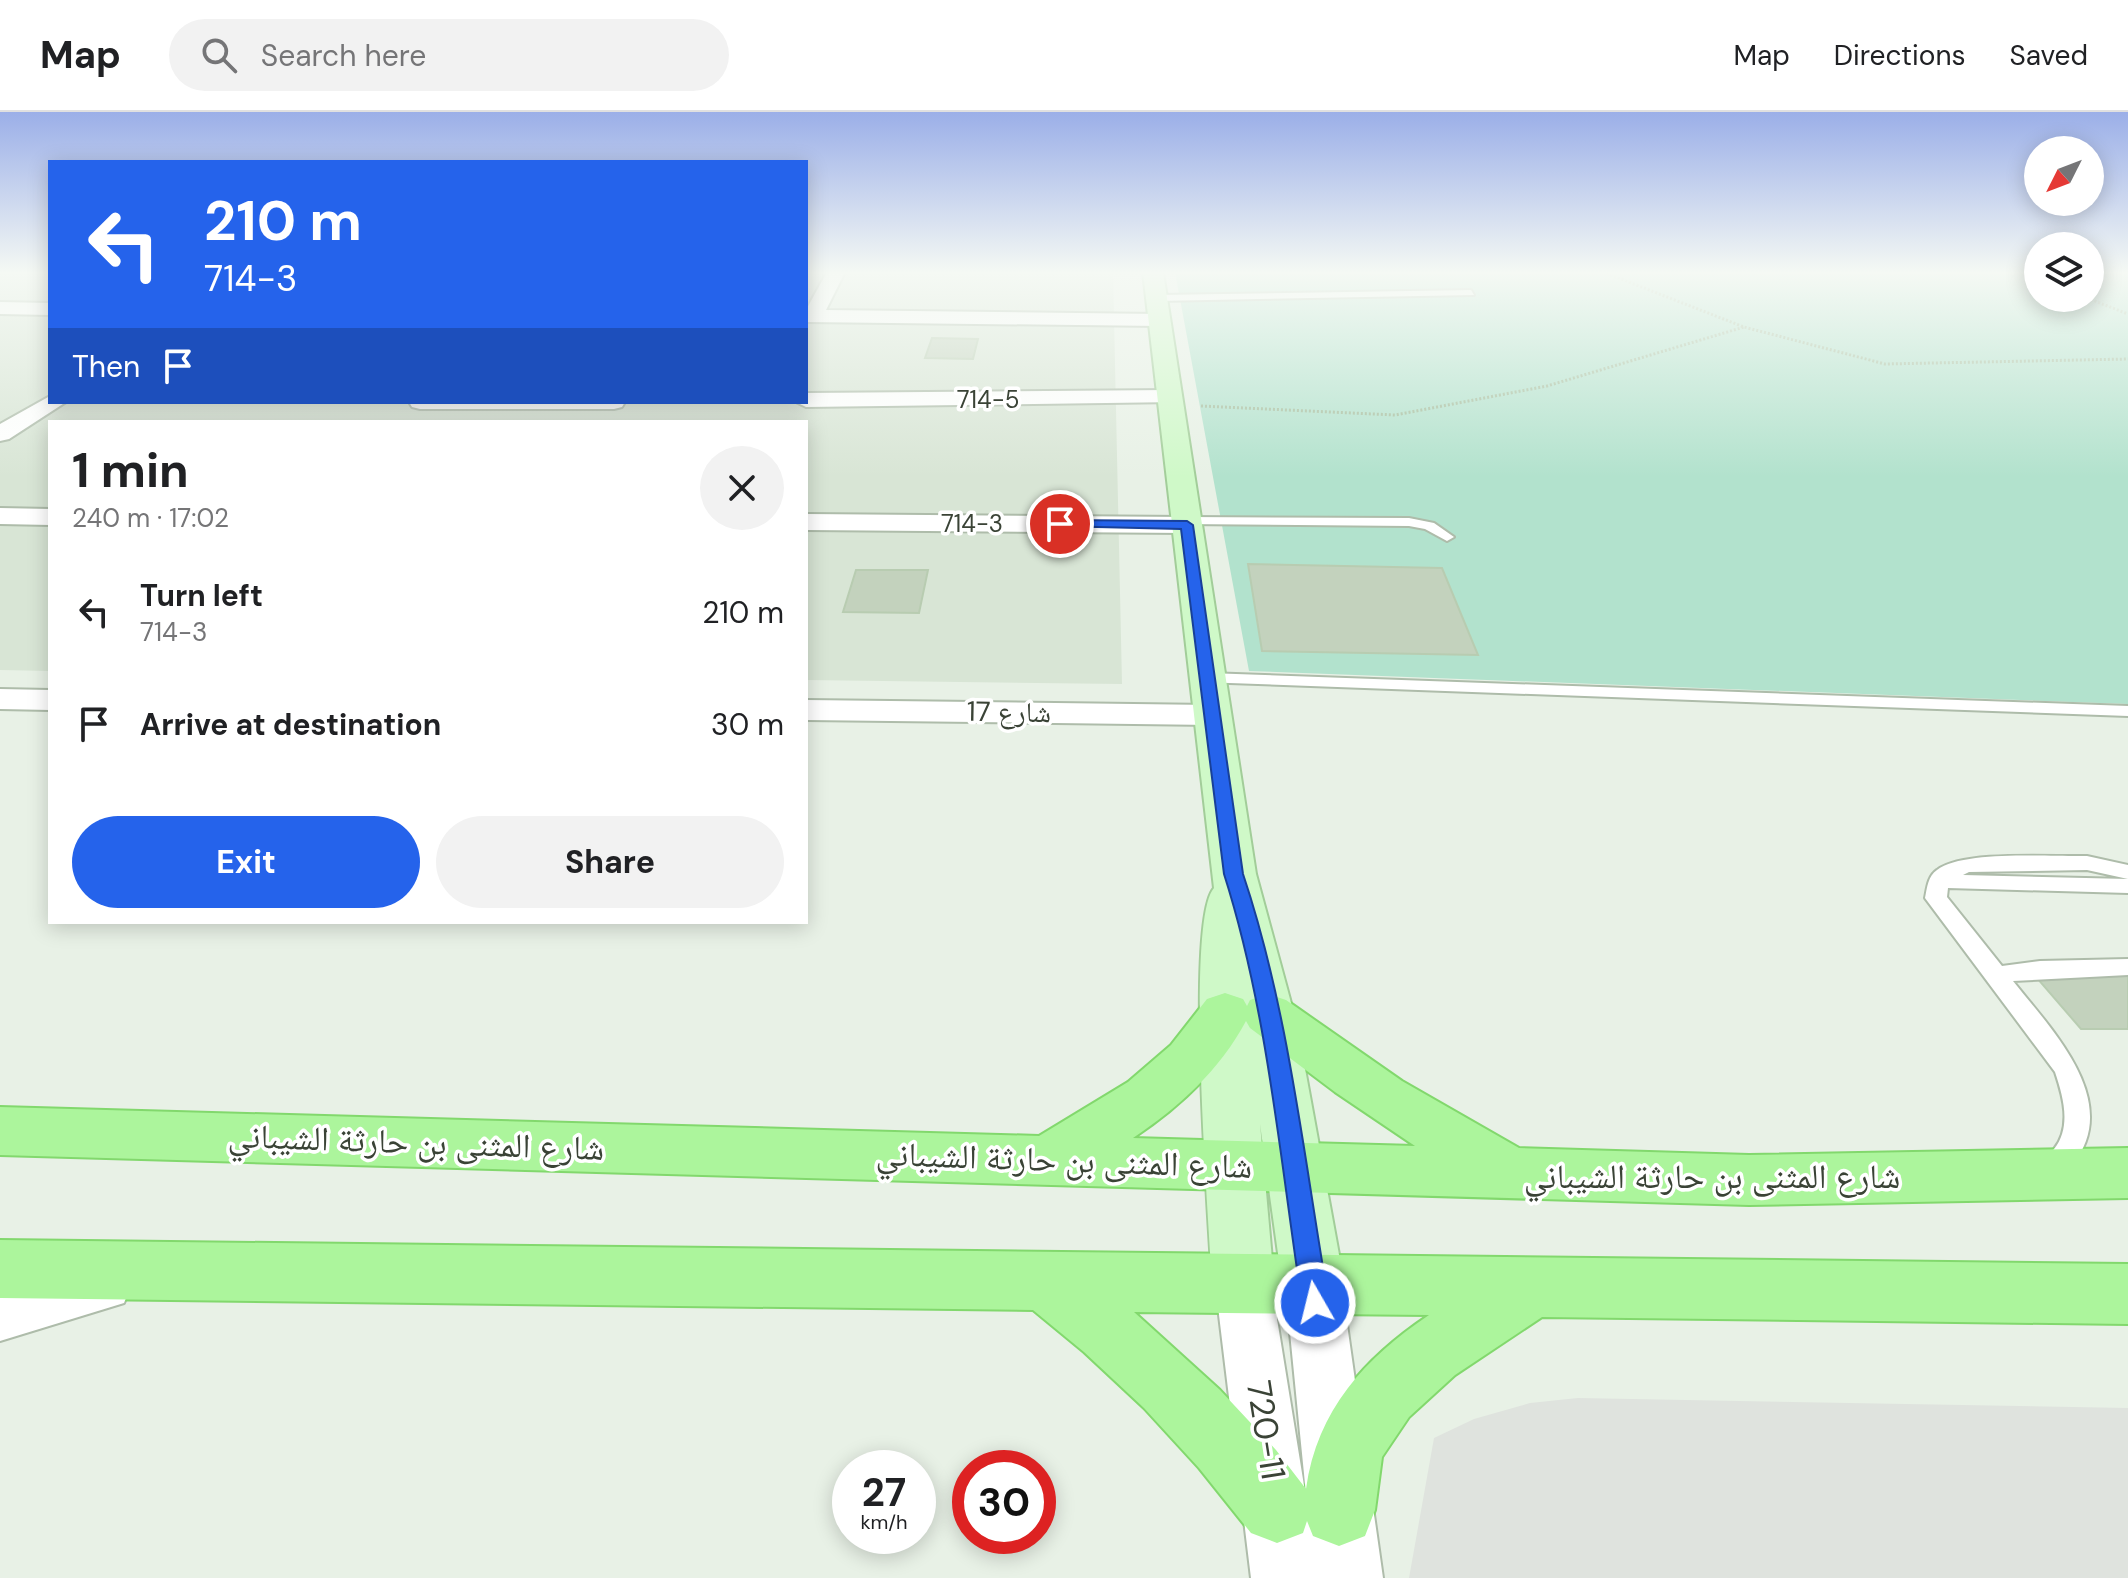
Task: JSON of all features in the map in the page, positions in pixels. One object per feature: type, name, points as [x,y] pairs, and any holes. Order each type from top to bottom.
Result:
[{"type":"main road","points":[[1162,340],[1233,874],[1225,938],[1294,1167],[1313,1282]]},
{"type":"main road","points":[[1048,1159],[1124,1117],[1158,1092],[1211,1036],[1247,1013]]},
{"type":"main road","points":[[1243,1282],[1236,1164],[1247,1013]]},
{"type":"main road","points":[[1247,1013],[1405,1113],[1513,1174]]},
{"type":"main road","name":"شارع المثنى بن حارثة الشيباني","points":[[0,1131],[1749,1180],[2128,1173]]},
{"type":"main road","points":[[0,1269],[1313,1282],[2128,1294]]},
{"type":"main road","points":[[1041,1279],[1075,1303],[1169,1384],[1227,1443],[1308,1509],[1369,1416],[1397,1383],[1430,1354],[1536,1286]]},
{"type":"street","points":[[12,398],[48,399]]},
{"type":"street","name":"714-5","points":[[808,400],[1170,401]]},
{"type":"street","points":[[0,434],[52,404]]},
{"type":"street","points":[[502,420],[516,404]]},
{"type":"street","points":[[0,516],[48,517]]},
{"type":"street","name":"714-3","points":[[808,522],[1186,523]]},
{"type":"street","points":[[0,699],[48,700]]},
{"type":"street","name":"شارع 17","points":[[808,710],[1212,715]]},
{"type":"street","points":[[0,1313],[151,1271]]},
{"type":"street","name":"720-11","points":[[1243,1282],[1308,1509],[1349,1578]]},
{"type":"street","name":"720-11","points":[[1285,1578],[1308,1509],[1313,1282]]},
{"type":"lane","points":[[1186,523],[1409,522],[1429,526],[1447,537]]},
{"type":"lane","points":[[1207,678],[2128,711]]},
{"type":"lane","points":[[2041,1176],[2062,1160],[2075,1140],[2079,1116],[2077,1097],[2060,1057],[1936,898],[1939,881],[1945,874],[1967,865],[2087,863],[2128,872]]},
{"type":"lane","points":[[1939,881],[2128,886]]},
{"type":"lane","points":[[1996,975],[2056,968],[2128,967]]},
{"type":"path","points":[[1170,401],[1395,415],[1547,386],[1699,340]]},
{"type":"path","points":[[1795,340],[1885,364],[2128,359]]},
{"type":"shaded area","points":[[0,340],[48,340],[48,404],[808,404],[808,340],[1114,340],[1122,684],[808,680],[808,420],[48,420],[48,671],[0,670]]},
{"type":"shaded area","points":[[1578,1398],[2128,1408],[2128,1578],[1409,1578],[1434,1438],[1474,1419],[1530,1403]]},
{"type":"green space","points":[[1188,340],[2128,340],[2128,704],[1249,671]]},
{"type":"building","points":[[931,340],[978,340],[973,359],[925,358]]},
{"type":"building","points":[[1248,564],[1442,568],[1478,655],[1262,651]]},
{"type":"building","points":[[856,570],[928,570],[919,613],[843,612]]},
{"type":"building","points":[[2128,970],[2128,1029],[2081,1029],[2031,971]]},
{"type":"route","points":[[1060,524],[1187,525],[1233,874],[1246,912],[1268,1014],[1315,1303]]}]
